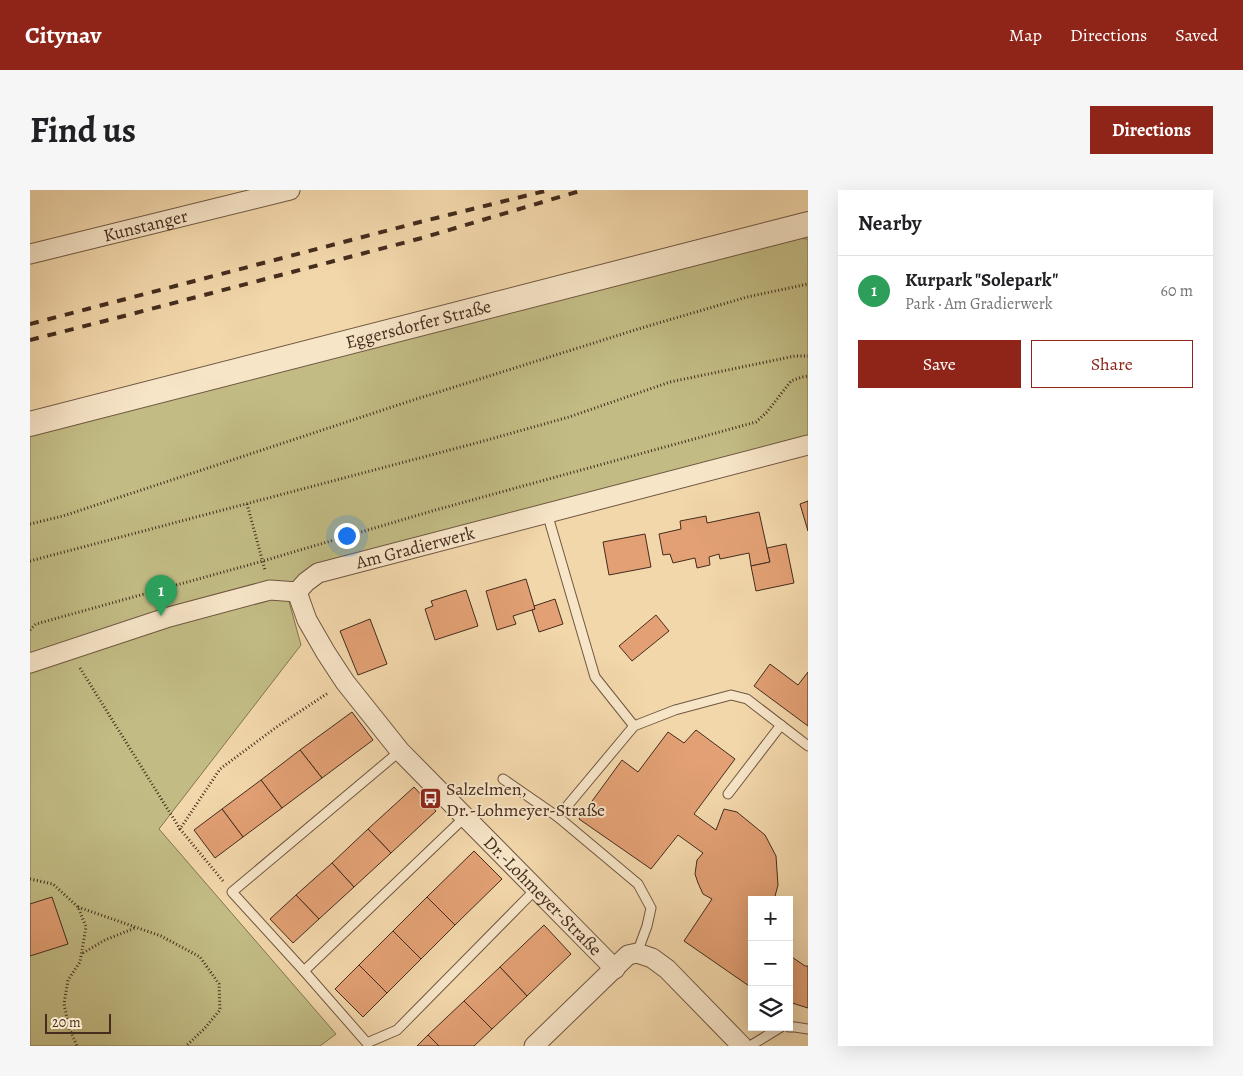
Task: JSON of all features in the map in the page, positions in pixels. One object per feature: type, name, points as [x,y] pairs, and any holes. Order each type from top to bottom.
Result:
[{"type":"street","name":"Kunstanger","points":[[30,254],[290,190]]},
{"type":"street","name":"Eggersdorfer Straße","points":[[30,424],[808,224]]},
{"type":"street","name":"Am Gradierwerk","points":[[297,592],[306,582],[318,574],[808,445]]},
{"type":"street","points":[[30,663],[169,616],[270,590],[297,592]]},
{"type":"street","name":"Dr.-Lohmeyer-Straße","points":[[297,592],[307,620],[326,653],[345,682],[400,751],[615,968],[628,955],[637,953]]},
{"type":"street","points":[[637,953],[652,958],[667,969],[742,1046]]},
{"type":"street","points":[[534,1046],[615,968]]},
{"type":"lane","points":[[546,513],[595,676],[634,726]]},
{"type":"lane","points":[[558,817],[634,726],[675,710],[731,695],[747,699],[808,746]]},
{"type":"lane","points":[[728,794],[781,725]]},
{"type":"lane","points":[[400,751],[232,892],[367,1043],[397,1030],[536,889]]},
{"type":"lane","points":[[503,779],[558,817],[638,884],[651,908],[647,926],[637,953]]},
{"type":"lane","points":[[304,972],[465,817]]},
{"type":"lane","points":[[793,1027],[808,1029]]},
{"type":"lane","points":[[750,1046],[774,1031]]},
{"type":"path","points":[[30,524],[63,516],[416,399],[638,329],[747,297],[808,284]]},
{"type":"path","points":[[30,561],[480,442],[569,417],[670,382],[795,356],[808,356]]},
{"type":"path","points":[[30,630],[36,624],[263,561],[432,511],[756,422],[767,412],[791,381],[802,376],[808,376]]},
{"type":"path","points":[[247,504],[263,561]]},
{"type":"path","points":[[68,651],[180,828],[232,892]]},
{"type":"path","points":[[180,828],[220,770],[278,726],[345,682]]},
{"type":"path","points":[[30,880],[53,884],[78,907],[161,936],[200,957],[219,984],[220,1010],[186,1046]]},
{"type":"path","points":[[77,1046],[69,1028],[64,1004],[68,980],[80,962],[86,927],[78,907]]},
{"type":"path","points":[[82,954],[105,940],[136,928]]},
{"type":"shaded area","points":[[795,238],[808,239],[808,436],[316,566],[293,585],[285,587],[301,645],[159,829],[336,1034],[320,1046],[30,1046],[30,435]]},
{"type":"building","points":[[808,501],[808,531],[800,504]]},
{"type":"building","points":[[759,512],[770,562],[751,566],[749,553],[720,559],[719,554],[709,557],[710,565],[697,568],[695,558],[673,563],[670,554],[663,555],[659,534],[681,529],[680,521],[706,516],[707,523]]},
{"type":"building","points":[[645,534],[651,567],[609,575],[603,542]]},
{"type":"building","points":[[786,544],[794,583],[756,591],[751,566],[770,562],[767,548]]},
{"type":"building","points":[[526,579],[535,609],[513,616],[516,624],[497,630],[486,591]]},
{"type":"building","points":[[466,590],[478,626],[435,640],[425,609],[433,606],[431,601]]},
{"type":"building","points":[[555,599],[563,624],[539,632],[532,610],[535,609],[534,606]]},
{"type":"building","points":[[656,615],[669,631],[632,661],[619,646]]},
{"type":"building","points":[[370,619],[387,664],[358,675],[340,631]]},
{"type":"building","points":[[770,664],[798,685],[808,672],[808,726],[754,686]]},
{"type":"building","points":[[352,712],[373,740],[322,778],[300,750]]},
{"type":"building","points":[[696,730],[735,759],[694,814],[716,830],[724,809],[737,812],[765,835],[776,856],[778,885],[775,896],[748,896],[748,985],[684,941],[712,899],[703,894],[695,874],[697,860],[703,853],[678,835],[651,869],[579,819],[622,760],[638,772],[668,732],[684,743]]},
{"type":"building","points":[[300,750],[322,778],[282,808],[261,780]]},
{"type":"building","points":[[261,780],[282,808],[243,837],[222,809]]},
{"type":"building","points":[[414,787],[436,811],[391,853],[368,829]]},
{"type":"building","points":[[222,809],[243,837],[215,858],[194,830]]},
{"type":"building","points":[[368,829],[391,853],[354,887],[332,863]]},
{"type":"building","points":[[474,851],[502,879],[455,925],[427,897]]},
{"type":"building","points":[[332,863],[354,887],[319,919],[296,895]]},
{"type":"building","points":[[296,895],[319,919],[293,943],[270,919]]},
{"type":"building","points":[[52,897],[68,944],[30,956],[30,904]]},
{"type":"building","points":[[427,897],[455,925],[421,959],[393,931]]},
{"type":"building","points":[[544,925],[571,954],[527,996],[500,967]]},
{"type":"building","points":[[393,931],[421,959],[387,993],[359,965]]},
{"type":"building","points":[[793,958],[808,966],[808,1008],[793,1003]]},
{"type":"building","points":[[359,965],[387,993],[363,1017],[335,989]]},
{"type":"building","points":[[500,967],[527,996],[492,1029],[464,1001]]},
{"type":"building","points":[[464,1001],[492,1029],[474,1046],[439,1046],[428,1035]]},
{"type":"building","points":[[428,1035],[439,1046],[417,1046]]},
{"type":"railway","points":[[30,324],[549,190]]},
{"type":"railway","points":[[30,340],[422,238],[583,190]]},
{"type":"place","name":"Kurpark \"Solepark\"","points":[[161,616]]},
{"type":"place","name":"Salzelmen, Dr.-Lohmeyer-Straße","points":[[430,799]]}]
